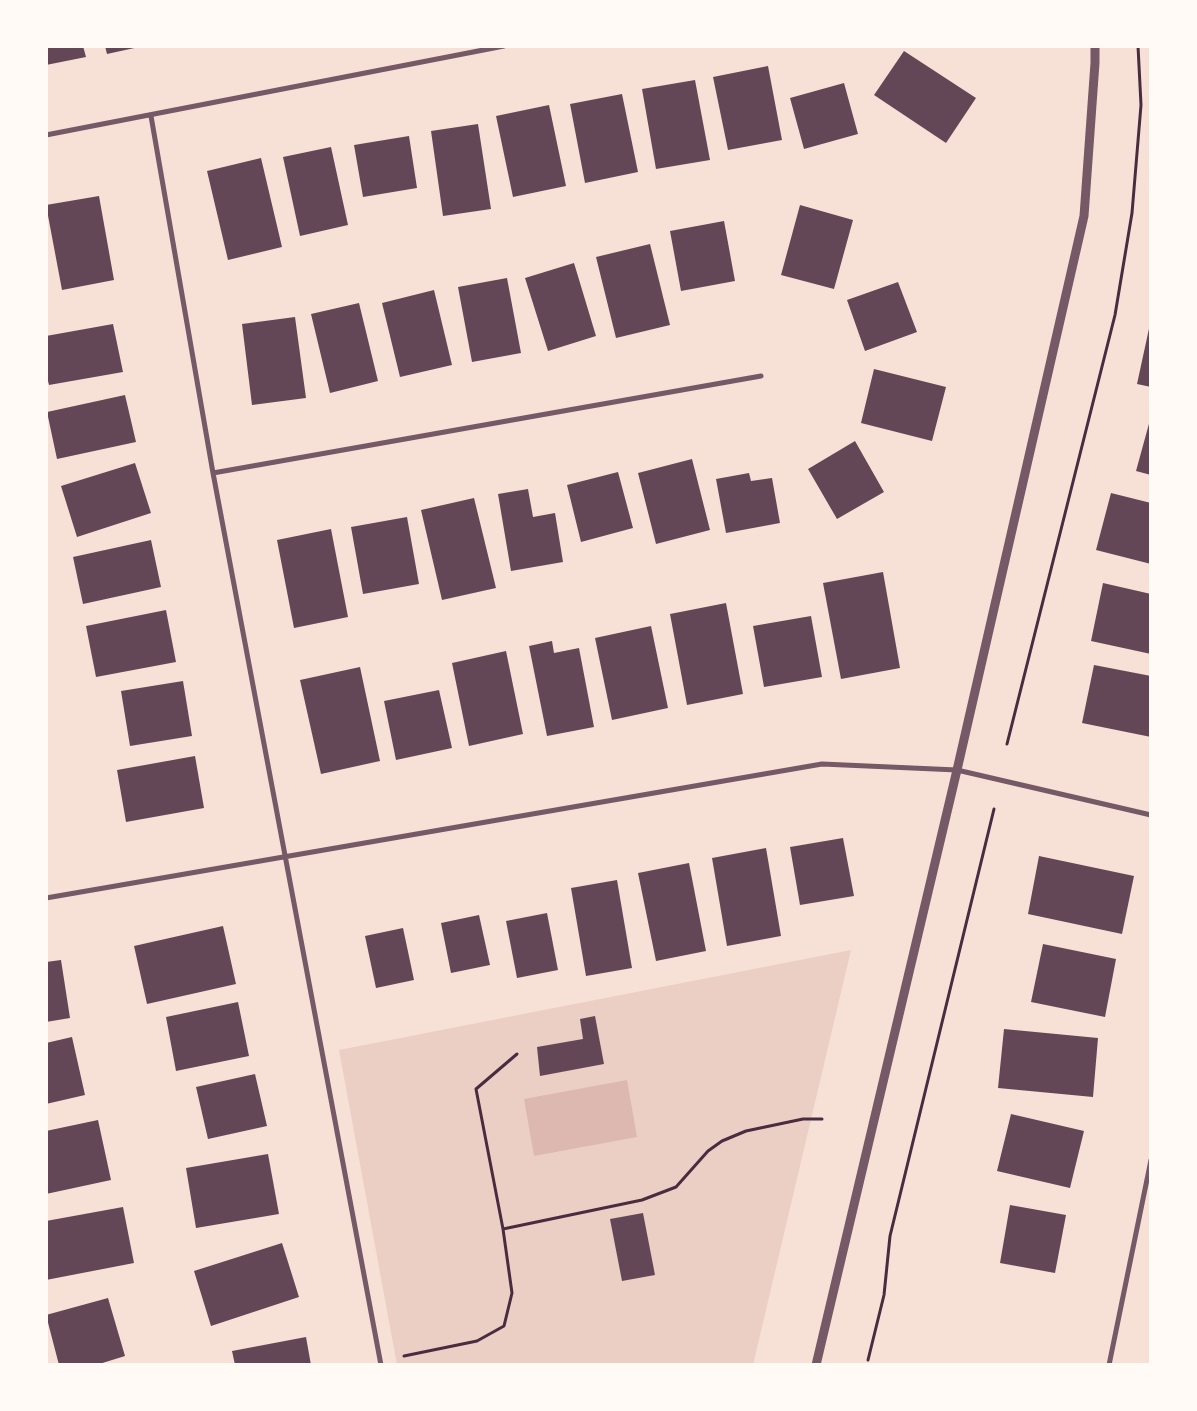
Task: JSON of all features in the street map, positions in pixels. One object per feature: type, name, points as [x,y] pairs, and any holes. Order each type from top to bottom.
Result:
[{"type":"street","points":[[46,135],[504,46]]},
{"type":"street","points":[[816,1365],[957,770],[1084,216],[1096,63],[1095,46]]},
{"type":"street","points":[[151,116],[213,473],[381,1365]]},
{"type":"street","points":[[213,473],[761,376]]},
{"type":"street","points":[[46,898],[822,764],[957,770],[1151,815]]},
{"type":"street","points":[[1110,1365],[1151,1160]]},
{"type":"path","points":[[1007,744],[1115,315],[1132,213],[1142,105],[1138,46]]},
{"type":"path","points":[[868,1360],[884,1295],[890,1236],[994,809]]},
{"type":"path","points":[[404,1356],[477,1341],[504,1326],[512,1293],[503,1229],[476,1089],[517,1054]]},
{"type":"path","points":[[503,1229],[642,1200],[676,1187],[708,1151],[722,1141],[746,1132],[775,1125],[803,1119],[822,1119]]},
{"type":"shaded area","points":[[851,950],[753,1365],[397,1365],[339,1050]]},
{"type":"shaded area","points":[[627,1080],[637,1137],[534,1156],[524,1099]]},
{"type":"building","points":[[46,46],[83,46],[86,57],[46,65]]},
{"type":"building","points":[[105,46],[139,46],[139,47],[107,54]]},
{"type":"building","points":[[904,51],[976,98],[946,143],[874,95]]},
{"type":"building","points":[[768,66],[782,140],[728,150],[713,77]]},
{"type":"building","points":[[695,80],[710,160],[656,169],[642,89]]},
{"type":"building","points":[[844,83],[858,134],[804,149],[790,98]]},
{"type":"building","points":[[622,94],[638,172],[585,183],[570,104]]},
{"type":"building","points":[[549,105],[566,186],[513,197],[496,116]]},
{"type":"building","points":[[478,124],[491,209],[443,216],[431,131]]},
{"type":"building","points":[[409,136],[417,188],[363,197],[354,145]]},
{"type":"building","points":[[331,147],[348,225],[300,236],[283,157]]},
{"type":"building","points":[[261,158],[282,247],[228,260],[207,171]]},
{"type":"building","points":[[99,196],[114,280],[62,290],[46,205]]},
{"type":"building","points":[[800,205],[853,220],[834,289],[781,275]]},
{"type":"building","points":[[724,221],[735,281],[681,291],[670,231]]},
{"type":"building","points":[[650,244],[670,325],[616,338],[596,257]]},
{"type":"building","points":[[574,263],[596,336],[548,351],[525,278]]},
{"type":"building","points":[[507,278],[521,353],[472,362],[458,287]]},
{"type":"building","points":[[898,282],[917,332],[865,351],[847,300]]},
{"type":"building","points":[[434,290],[452,365],[400,377],[382,303]]},
{"type":"building","points":[[359,303],[378,381],[330,393],[311,314]]},
{"type":"building","points":[[295,317],[306,398],[252,405],[242,324]]},
{"type":"building","points":[[113,324],[123,372],[49,385],[46,373],[46,336]]},
{"type":"building","points":[[1151,324],[1151,387],[1137,384]]},
{"type":"building","points":[[874,369],[946,387],[932,441],[861,423]]},
{"type":"building","points":[[125,395],[136,442],[57,459],[47,412]]},
{"type":"building","points":[[1151,421],[1151,475],[1136,471]]},
{"type":"building","points":[[855,441],[884,492],[837,519],[808,469]]},
{"type":"building","points":[[692,459],[710,530],[656,544],[638,473]]},
{"type":"building","points":[[135,463],[151,513],[77,537],[61,486]]},
{"type":"building","points":[[618,472],[633,528],[581,542],[567,485]]},
{"type":"building","points":[[749,473],[751,481],[772,478],[780,523],[726,533],[716,479]]},
{"type":"building","points":[[528,489],[533,517],[555,513],[563,562],[511,571],[498,494]]},
{"type":"building","points":[[1111,493],[1151,503],[1151,564],[1096,550]]},
{"type":"building","points":[[474,498],[496,588],[442,600],[421,510]]},
{"type":"building","points":[[407,517],[419,584],[363,594],[351,527]]},
{"type":"building","points":[[331,529],[348,617],[294,628],[277,540]]},
{"type":"building","points":[[151,540],[161,587],[83,604],[73,557]]},
{"type":"building","points":[[883,572],[900,668],[841,679],[823,583]]},
{"type":"building","points":[[1103,583],[1151,594],[1151,654],[1091,641]]},
{"type":"building","points":[[726,603],[743,694],[687,705],[670,614]]},
{"type":"building","points":[[166,610],[176,662],[96,677],[86,626]]},
{"type":"building","points":[[811,616],[822,677],[764,687],[753,626]]},
{"type":"building","points":[[651,626],[668,708],[612,720],[595,638]]},
{"type":"building","points":[[552,641],[554,653],[579,648],[594,727],[547,736],[529,646]]},
{"type":"building","points":[[506,651],[523,734],[469,746],[452,663]]},
{"type":"building","points":[[1094,665],[1151,676],[1151,737],[1082,723]]},
{"type":"building","points":[[360,667],[380,761],[321,774],[300,680]]},
{"type":"building","points":[[183,681],[192,736],[130,746],[121,691]]},
{"type":"building","points":[[439,690],[452,748],[396,760],[384,701]]},
{"type":"building","points":[[195,756],[204,808],[126,822],[117,770]]},
{"type":"building","points":[[843,838],[854,896],[800,905],[790,847]]},
{"type":"building","points":[[766,848],[781,936],[727,946],[712,858]]},
{"type":"building","points":[[1039,856],[1134,876],[1122,934],[1028,914]]},
{"type":"building","points":[[689,863],[706,951],[656,961],[638,873]]},
{"type":"building","points":[[617,880],[632,968],[586,976],[571,888]]},
{"type":"building","points":[[547,913],[558,970],[517,978],[506,921]]},
{"type":"building","points":[[479,915],[490,965],[451,973],[441,923]]},
{"type":"building","points":[[223,926],[236,984],[147,1004],[134,946]]},
{"type":"building","points":[[403,928],[414,980],[376,988],[365,936]]},
{"type":"building","points":[[1043,944],[1116,959],[1105,1017],[1031,1002]]},
{"type":"building","points":[[61,960],[70,1018],[46,1022],[46,962]]},
{"type":"building","points":[[238,1002],[249,1056],[176,1071],[166,1017]]},
{"type":"building","points":[[595,1016],[604,1064],[540,1076],[537,1047],[583,1039],[580,1019]]},
{"type":"building","points":[[1004,1029],[1098,1038],[1093,1097],[998,1088]]},
{"type":"building","points":[[72,1037],[85,1095],[46,1104],[46,1043]]},
{"type":"building","points":[[255,1074],[267,1126],[208,1139],[196,1087]]},
{"type":"building","points":[[1011,1114],[1084,1131],[1070,1188],[997,1171]]},
{"type":"building","points":[[98,1120],[111,1180],[46,1194],[46,1131]]},
{"type":"building","points":[[268,1154],[279,1214],[196,1228],[186,1168]]},
{"type":"building","points":[[1010,1205],[1066,1215],[1055,1273],[1000,1263]]},
{"type":"building","points":[[123,1207],[134,1263],[46,1280],[46,1221]]},
{"type":"building","points":[[643,1213],[655,1275],[622,1281],[610,1219]]},
{"type":"building","points":[[282,1243],[299,1297],[211,1326],[194,1271]]},
{"type":"building","points":[[108,1298],[125,1356],[96,1365],[59,1365],[46,1315]]},
{"type":"building","points":[[306,1337],[311,1365],[235,1365],[232,1351]]}]
